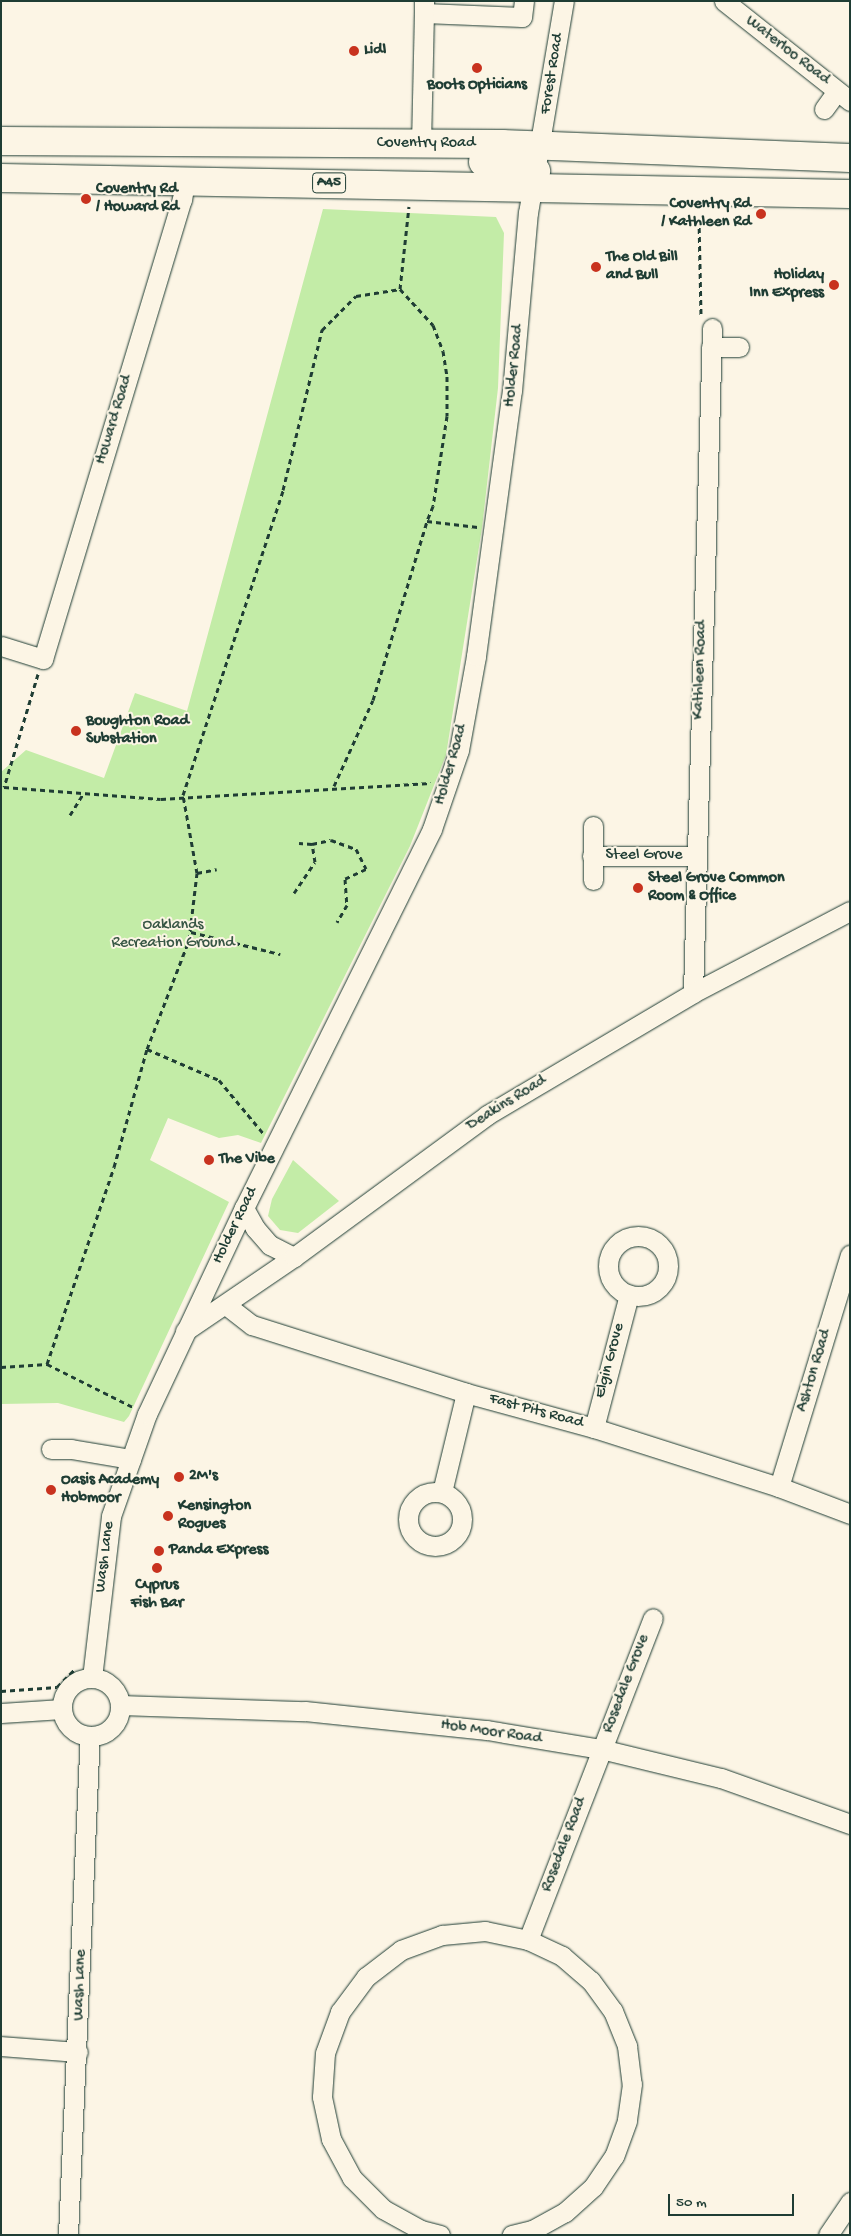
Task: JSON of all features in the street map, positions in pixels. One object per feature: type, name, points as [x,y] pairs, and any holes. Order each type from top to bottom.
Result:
[{"type":"highway","name":"Coventry Road","points":[[1,141],[421,144],[537,164]]},
{"type":"highway","points":[[297,144],[339,160],[565,163],[772,176],[810,192],[850,194]]},
{"type":"highway","name":"Coventry Road","points":[[1,178],[411,185],[537,164],[850,158]]},
{"type":"street","points":[[421,144],[424,7],[522,17],[524,1]]},
{"type":"street","name":"Forest Road","points":[[537,164],[564,1]]},
{"type":"street","name":"Waterloo Road","points":[[724,1],[844,96]]},
{"type":"street","points":[[824,109],[844,96]]},
{"type":"street","name":"Holder Road","points":[[185,1331],[432,829],[449,785],[459,750],[475,665],[512,391],[537,164]]},
{"type":"street","name":"Howard Road","points":[[43,659],[182,200],[185,180]]},
{"type":"street","name":"Kathleen Road","points":[[693,993],[695,856],[712,328]]},
{"type":"street","points":[[711,347],[739,347]]},
{"type":"street","points":[[1,646],[43,659]]},
{"type":"street","name":"Steel Grove","points":[[593,826],[593,880]]},
{"type":"street","name":"Steel Grove","points":[[592,856],[695,856]]},
{"type":"street","name":"Deakins Road","points":[[185,1331],[226,1305],[294,1257],[487,1114],[693,993],[850,911]]},
{"type":"street","points":[[244,1208],[255,1228],[270,1245],[294,1257]]},
{"type":"street","name":"Ashton Road","points":[[779,1487],[850,1255]]},
{"type":"street","name":"Elgin Grove","points":[[594,1428],[629,1294]]},
{"type":"street","name":"Fast Pits Road","points":[[226,1305],[252,1325],[466,1393],[594,1428],[779,1487],[850,1514]]},
{"type":"street","name":"Wash Lane","points":[[92,1672],[111,1516],[147,1414],[185,1331]]},
{"type":"street","points":[[442,1492],[466,1393]]},
{"type":"street","points":[[51,1449],[71,1449],[131,1459]]},
{"type":"street","name":"Rosedale Grove","points":[[601,1749],[653,1618]]},
{"type":"street","points":[[92,1672],[113,1688],[120,1705],[112,1727],[102,1734],[90,1736],[83,1735],[69,1726],[62,1709],[69,1688],[92,1672]]},
{"type":"street","name":"Hob Moor Road","points":[[120,1705],[305,1711],[487,1730],[601,1749],[721,1778],[850,1824]]},
{"type":"street","points":[[1,1713],[62,1709]]},
{"type":"street","name":"Wash Lane","points":[[68,2235],[78,2052],[90,1736]]},
{"type":"street","name":"Rosedale Road","points":[[528,1940],[601,1749]]},
{"type":"street","points":[[440,2235],[420,2232],[383,2209],[352,2178],[331,2139],[322,2097],[325,2053],[340,2012],[366,1977],[401,1950],[442,1935],[485,1931],[528,1940],[562,1956],[596,1988],[613,2012],[627,2046],[632,2084],[627,2121],[614,2156],[593,2187],[565,2212],[532,2230],[512,2235]]},
{"type":"street","points":[[1,2046],[78,2052]]},
{"type":"street","points":[[828,2235],[850,2202]]},
{"type":"path","points":[[334,787],[373,700],[433,506],[448,416],[448,376],[443,351],[433,325],[400,289],[411,185]]},
{"type":"path","points":[[699,219],[702,240],[700,313],[712,328]]},
{"type":"path","points":[[47,1364],[114,1167],[147,1049],[190,932],[197,873],[184,795],[283,490],[322,330],[356,296],[400,289]]},
{"type":"path","points":[[427,521],[493,528]]},
{"type":"path","points":[[43,659],[3,787],[162,799],[184,795],[334,787],[449,785]]},
{"type":"path","points":[[70,815],[83,794]]},
{"type":"path","points":[[299,843],[312,844],[331,840],[356,849],[366,869],[345,879],[344,897],[347,906],[337,922]]},
{"type":"path","points":[[294,894],[315,862],[312,844]]},
{"type":"path","points":[[197,873],[218,869]]},
{"type":"path","points":[[190,932],[280,954]]},
{"type":"path","points":[[147,1049],[219,1080],[274,1147]]},
{"type":"path","points":[[1,1367],[47,1364],[147,1414]]},
{"type":"path","points":[[1,1691],[57,1687],[76,1669],[92,1672]]},
{"type":"green space","name":"Oaklands Recreation Ground","points":[[323,209],[496,217],[504,233],[498,388],[482,528],[446,755],[410,846],[261,1143],[238,1135],[219,1138],[168,1118],[150,1160],[229,1202],[129,1416],[124,1422],[58,1403],[1,1404],[1,772],[26,750],[104,778],[135,693],[187,711]]},
{"type":"green space","points":[[293,1160],[339,1201],[298,1233],[280,1230],[268,1216],[272,1199]]},
{"type":"place","name":"Lidl","points":[[354,51]]},
{"type":"place","name":"Boots Opticians","points":[[477,68]]},
{"type":"place","name":"Coventry Rd / Howard Rd","points":[[86,199]]},
{"type":"place","name":"Coventry Rd / Kathleen Rd","points":[[761,214]]},
{"type":"place","name":"The Old Bill and Bull","points":[[596,267]]},
{"type":"place","name":"Holiday Inn Express","points":[[834,285]]},
{"type":"place","name":"Boughton Road Substation","points":[[76,731]]},
{"type":"place","name":"Steel Grove Common Room & Office","points":[[638,888]]},
{"type":"place","name":"The Vibe","points":[[209,1160]]},
{"type":"place","name":"2M's","points":[[179,1477]]},
{"type":"place","name":"Oasis Academy Hobmoor","points":[[51,1490]]},
{"type":"place","name":"Kensington Rogues","points":[[168,1516]]},
{"type":"place","name":"Panda Express","points":[[159,1551]]},
{"type":"place","name":"Cyprus Fish Bar","points":[[157,1568]]}]
